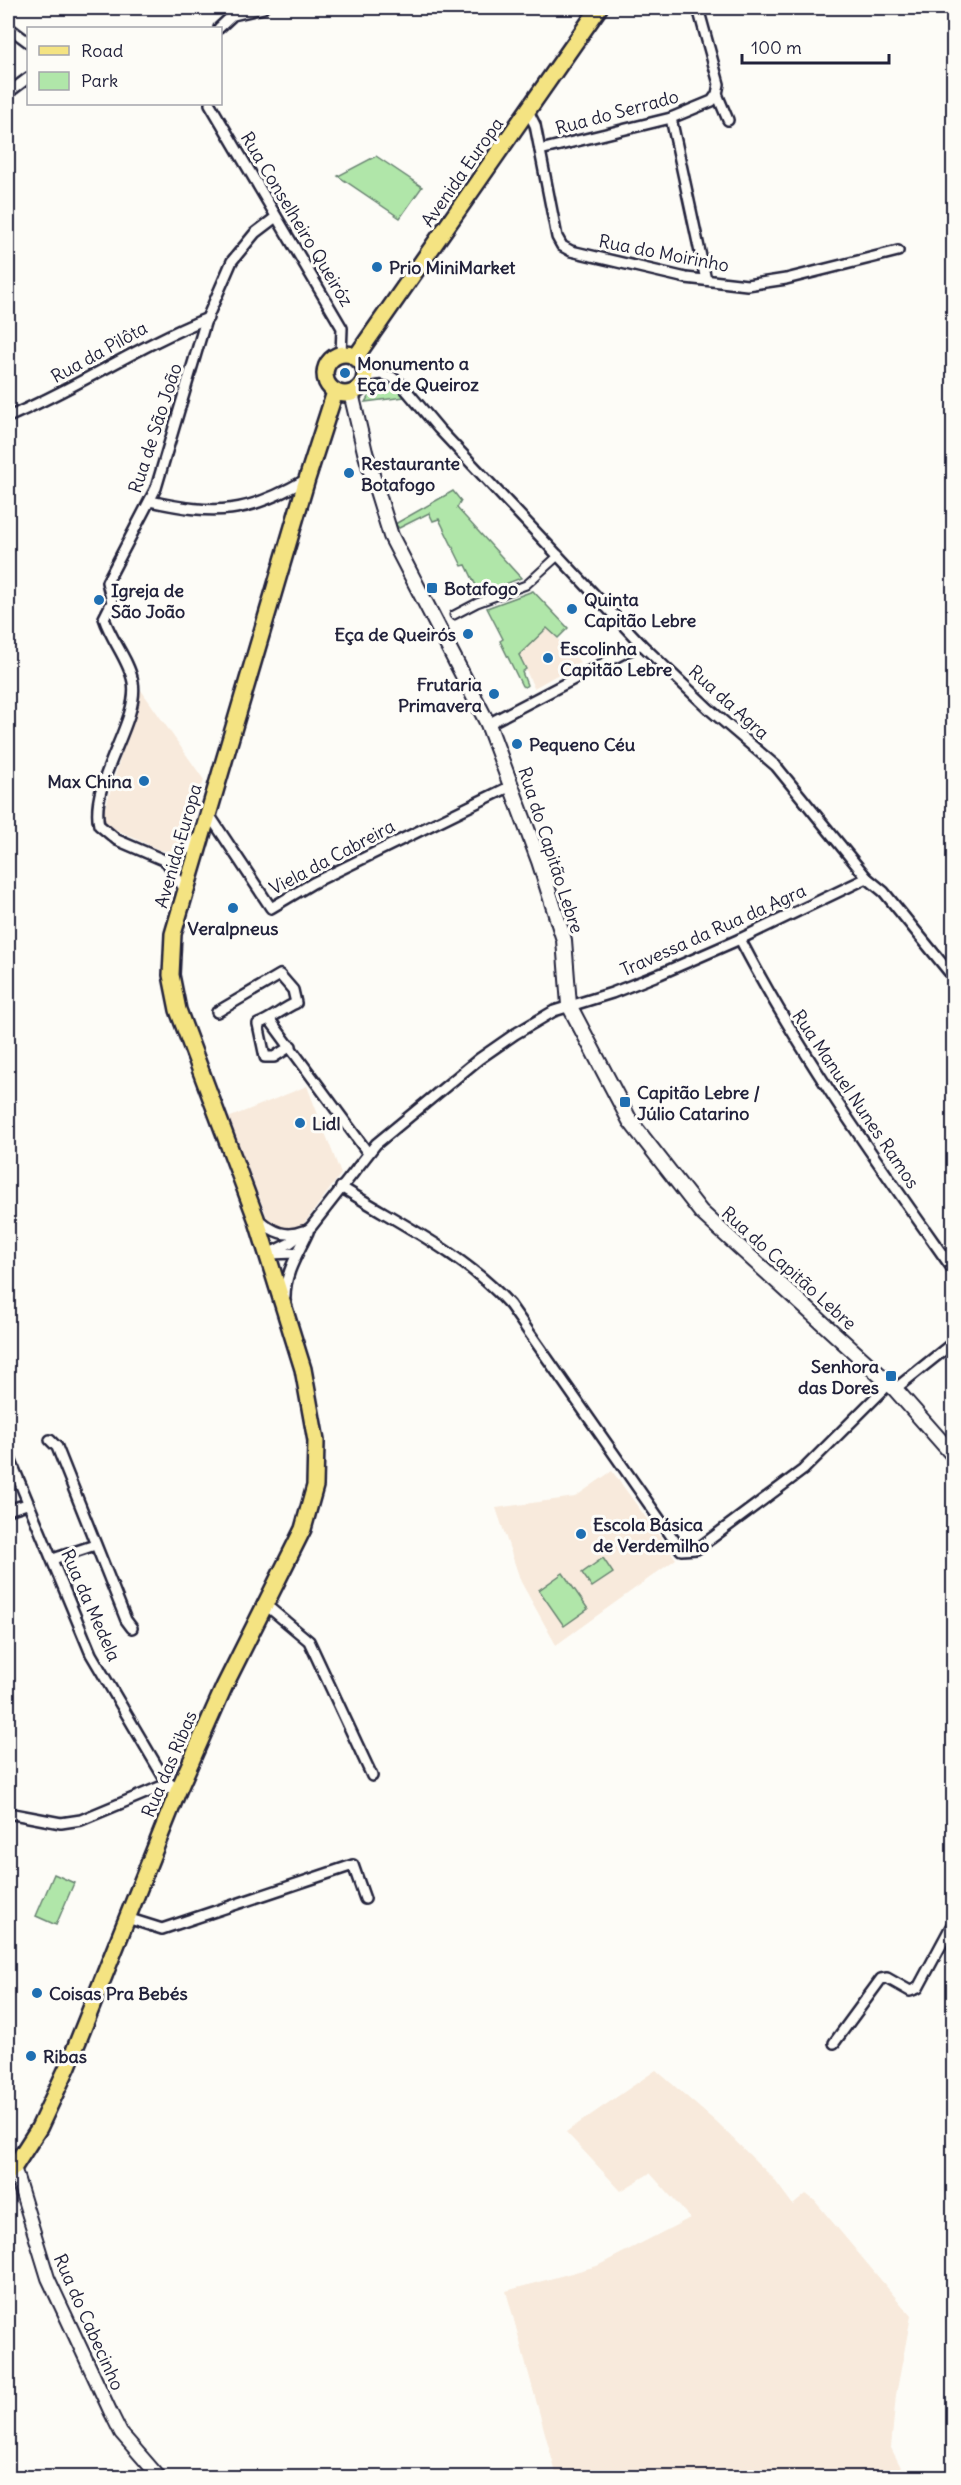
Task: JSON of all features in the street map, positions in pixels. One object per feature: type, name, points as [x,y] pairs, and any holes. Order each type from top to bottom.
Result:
[{"type":"main road","name":"Avenida Europa","points":[[303,1369],[256,1218],[178,1010],[171,975],[173,934],[307,479],[335,392],[327,383],[325,371],[330,360],[348,356],[528,111],[599,8]]},
{"type":"main road","points":[[335,392],[351,393],[361,385],[364,378],[363,366],[348,356]]},
{"type":"main road","name":"Rua do Capitão Lebre","points":[[351,393],[365,452],[391,536],[488,724],[511,786],[564,940],[569,1005],[630,1121],[701,1212],[892,1387],[954,1456]]},
{"type":"main road","name":"Rua das Ribas","points":[[11,2170],[39,2128],[68,2066],[178,1791],[224,1687],[303,1529],[315,1486],[316,1441],[303,1369]]},
{"type":"street","points":[[220,27],[231,11],[263,8]]},
{"type":"street","points":[[698,8],[719,84],[717,94],[728,120]]},
{"type":"street","points":[[8,27],[27,41]]},
{"type":"street","points":[[8,93],[27,79]]},
{"type":"street","name":"Rua do Serrado","points":[[540,150],[671,118],[712,101],[717,94]]},
{"type":"street","name":"Rua Conselheiro Queiróz","points":[[211,105],[342,328],[348,356]]},
{"type":"street","name":"Rua do Moirinho","points":[[528,111],[535,125],[557,237],[562,246],[571,251],[706,280],[747,285],[786,279],[898,251]]},
{"type":"street","points":[[671,118],[706,280]]},
{"type":"street","name":"Rua de São João","points":[[166,861],[106,833],[99,825],[96,814],[131,702],[133,682],[104,618],[112,602],[107,582],[150,501],[208,318],[232,261],[255,233],[276,217]]},
{"type":"street","name":"Rua da Pilôta","points":[[8,417],[76,385],[162,336],[208,318]]},
{"type":"street","name":"Rua da Agra","points":[[364,378],[380,374],[392,377],[402,385],[439,429],[641,644],[709,709],[776,766],[867,879],[884,892],[954,978]]},
{"type":"street","points":[[150,501],[180,508],[226,511],[279,495],[307,479]]},
{"type":"street","points":[[454,615],[477,603],[526,585],[559,555]]},
{"type":"street","points":[[488,724],[641,644]]},
{"type":"street","name":"Viela da Cabreira","points":[[208,813],[271,908],[313,883],[511,786]]},
{"type":"street","points":[[185,890],[166,861],[188,850],[202,833]]},
{"type":"street","name":"Travessa da Rua da Agra","points":[[311,1227],[368,1153],[479,1059],[554,1011],[612,993],[740,939],[867,879]]},
{"type":"street","name":"Rua Manuel Nunes Ramos","points":[[740,939],[772,1002],[822,1082],[954,1271]]},
{"type":"street","points":[[217,1012],[280,975],[293,990],[296,1003],[277,1012],[270,1020],[258,1024],[265,1057],[274,1057],[291,1046]]},
{"type":"street","points":[[270,1020],[368,1153]]},
{"type":"street","points":[[341,1187],[474,1270],[494,1287],[510,1305],[681,1550],[697,1549],[773,1494],[817,1457],[892,1387],[954,1342]]},
{"type":"street","points":[[256,1218],[270,1230],[285,1234],[292,1235],[311,1227]]},
{"type":"street","points":[[284,1310],[285,1283],[296,1253],[311,1227]]},
{"type":"street","points":[[268,1254],[290,1243],[311,1227]]},
{"type":"street","points":[[268,1254],[296,1253]]},
{"type":"street","points":[[50,1440],[57,1447],[126,1620],[132,1628]]},
{"type":"street","name":"Rua da Medela","points":[[8,1454],[91,1654],[164,1778],[178,1791]]},
{"type":"street","points":[[8,1510],[27,1504]]},
{"type":"street","points":[[53,1559],[95,1545]]},
{"type":"street","points":[[266,1605],[309,1641],[372,1776]]},
{"type":"street","points":[[8,1813],[61,1823],[81,1820],[160,1787],[178,1791]]},
{"type":"street","points":[[127,1918],[162,1929],[353,1865],[366,1899]]},
{"type":"street","points":[[834,2043],[881,1979],[887,1978],[910,1991],[918,1988],[954,1921]]},
{"type":"street","name":"Rua do Cabecinho","points":[[11,2170],[48,2278],[111,2413],[121,2433],[160,2478]]},
{"type":"shaded area","name":"Escolinha Capitão Lebre","points":[[547,628],[580,662],[534,688],[519,655]]},
{"type":"shaded area","points":[[141,690],[204,780],[184,842],[172,852],[159,850],[113,828],[104,820],[103,815]]},
{"type":"shaded area","points":[[307,1086],[341,1174],[303,1225],[297,1229],[283,1231],[270,1223],[267,1217],[228,1118]]},
{"type":"shaded area","name":"Escola Básica de Verdemilho","points":[[612,1471],[676,1559],[556,1645],[521,1582],[496,1508],[575,1497]]},
{"type":"shaded area","points":[[656,2070],[716,2122],[773,2178],[793,2205],[806,2194],[814,2200],[911,2316],[896,2395],[891,2448],[906,2477],[557,2477],[506,2291],[597,2266],[690,2218],[650,2173],[621,2191],[566,2132]]},
{"type":"green space","points":[[376,156],[422,187],[400,218],[338,176]]},
{"type":"green space","points":[[378,381],[396,386],[405,397],[365,402]]},
{"type":"green space","points":[[453,491],[461,501],[457,508],[521,578],[480,594],[466,565],[462,566],[439,519],[433,521],[429,513],[399,528],[395,524]]},
{"type":"green space","points":[[533,591],[568,628],[558,638],[547,628],[519,655],[526,669],[522,672],[527,685],[525,687],[522,686],[500,641],[503,639],[487,608]]},
{"type":"green space","points":[[603,1558],[613,1573],[592,1587],[582,1573]]},
{"type":"green space","points":[[563,1573],[588,1609],[564,1626],[539,1590]]},
{"type":"green space","points":[[54,1874],[74,1883],[56,1925],[36,1916]]},
{"type":"place","name":"Prio MiniMarket","points":[[377,267]]},
{"type":"place","name":"Monumento a Eça de Queiroz","points":[[345,373]]},
{"type":"place","name":"Restaurante Botafogo","points":[[349,473]]},
{"type":"place","name":"Botafogo","points":[[432,588]]},
{"type":"place","name":"Igreja de São João","points":[[99,600]]},
{"type":"place","name":"Quinta Capitão Lebre","points":[[572,609]]},
{"type":"place","name":"Eça de Queirós","points":[[468,634]]},
{"type":"place","name":"Escolinha Capitão Lebre","points":[[548,658]]},
{"type":"place","name":"Frutaria Primavera","points":[[494,694]]},
{"type":"place","name":"Pequeno Céu","points":[[517,744]]},
{"type":"place","name":"Max China","points":[[144,781]]},
{"type":"place","name":"Veralpneus","points":[[233,908]]},
{"type":"place","name":"Capitão Lebre / Júlio Catarino","points":[[625,1102]]},
{"type":"place","name":"Lidl","points":[[300,1123]]},
{"type":"place","name":"Senhora das Dores","points":[[891,1376]]},
{"type":"place","name":"Escola Básica de Verdemilho","points":[[581,1534]]},
{"type":"place","name":"Coisas Pra Bebés","points":[[37,1993]]},
{"type":"place","name":"Ribas","points":[[31,2056]]}]
